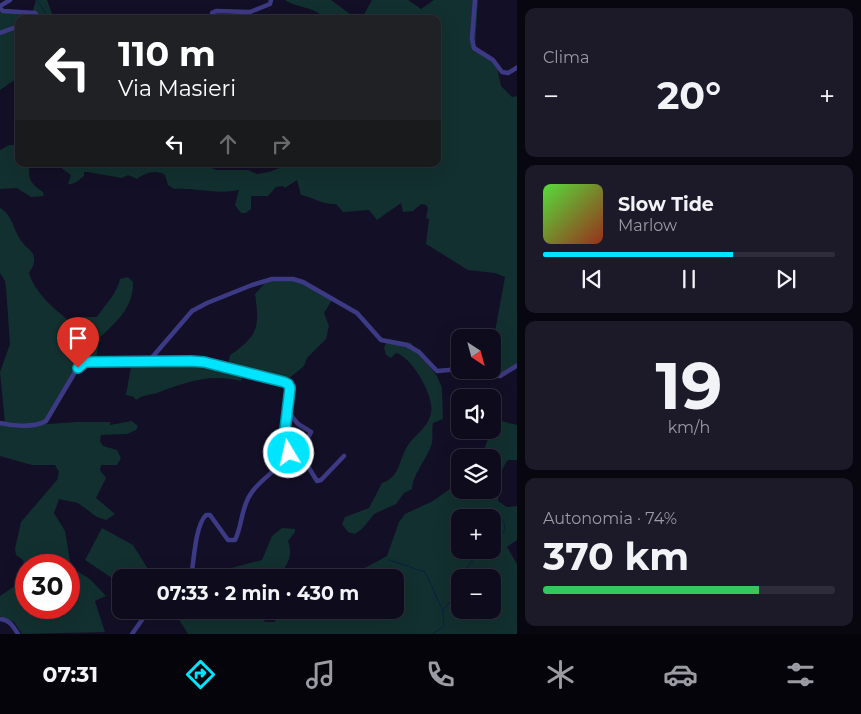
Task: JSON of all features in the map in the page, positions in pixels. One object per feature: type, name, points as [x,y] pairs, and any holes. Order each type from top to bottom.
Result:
[{"type":"street","points":[[10,0],[0,7],[3,11],[35,13],[37,15]]},
{"type":"street","points":[[212,15],[212,13],[216,11],[250,12],[270,4],[271,0]]},
{"type":"street","points":[[475,0],[472,39],[474,48],[493,60],[502,72],[508,73],[517,67]]},
{"type":"street","points":[[0,33],[15,27]]},
{"type":"street","points":[[149,361],[192,312],[207,303],[272,279],[293,279],[303,282],[357,313],[381,340],[407,346],[419,352],[437,370],[451,369]]},
{"type":"street","points":[[0,423],[18,425],[46,421],[78,368],[85,362],[161,360],[204,362],[288,384],[290,388],[285,430],[289,453],[298,466],[309,468],[317,481],[321,480],[344,456]]},
{"type":"street","points":[[501,375],[517,365]]},
{"type":"street","points":[[287,411],[298,424],[311,432],[302,450],[306,456]]},
{"type":"street","points":[[192,569],[199,529],[206,514],[210,514],[228,540],[235,540],[249,496],[262,480],[281,466],[289,453]]},
{"type":"street","points":[[0,619],[6,619],[12,624],[18,634]]},
{"type":"street","points":[[132,634],[143,619]]},
{"type":"green space","points":[[36,0],[47,0],[53,15],[15,15],[15,80],[0,90],[0,12],[32,13]]},
{"type":"green space","points":[[285,0],[331,0],[350,14],[356,15],[321,15]]},
{"type":"green space","points":[[372,0],[408,0],[421,9],[434,0],[478,0],[475,47],[497,67],[501,86],[512,97],[517,96],[517,368],[501,377],[501,329],[495,329],[505,277],[495,273],[468,270],[426,244],[429,219],[426,218],[428,208],[426,205],[421,204],[413,211],[403,212],[401,203],[377,220],[369,210],[343,212],[336,204],[326,203],[301,195],[297,180],[285,188],[283,186],[276,187],[268,196],[251,196],[251,209],[246,213],[241,213],[235,205],[239,190],[222,192],[174,189],[168,185],[165,175],[158,172],[143,175],[137,179],[128,175],[122,178],[84,172],[84,176],[78,181],[68,184],[71,175],[60,167],[208,167],[217,170],[248,170],[257,174],[282,167],[441,167],[441,15],[364,15]]},
{"type":"green space","points":[[9,145],[15,145],[15,167],[30,167],[31,181],[43,192],[44,196],[31,197],[17,188],[0,189],[0,150]]},
{"type":"green space","points":[[0,208],[8,215],[20,239],[34,256],[33,266],[29,273],[40,294],[71,322],[82,317],[97,317],[114,294],[120,279],[128,277],[133,282],[133,291],[123,314],[99,338],[96,360],[79,363],[47,422],[5,423],[0,372],[10,344],[6,288],[5,281],[0,273]]},
{"type":"green space","points":[[290,277],[293,281],[301,283],[332,300],[324,313],[329,326],[326,339],[307,358],[304,366],[287,380],[245,368],[241,381],[208,378],[178,385],[136,400],[134,397],[126,395],[132,361],[189,359],[228,365],[230,355],[252,336],[255,330],[257,315],[255,294],[267,281]]},
{"type":"green space","points":[[388,339],[411,343],[437,376],[442,388],[443,419],[433,423],[432,443],[414,479],[412,489],[404,493],[396,504],[374,514],[363,528],[355,534],[348,532],[342,524],[345,517],[369,508],[382,483],[395,473],[407,447],[427,423],[431,413],[426,388],[409,362],[396,353],[391,358],[386,355],[384,348]]},
{"type":"green space","points":[[132,421],[138,426],[136,430],[127,434],[101,435],[100,441],[103,446],[117,450],[121,458],[117,465],[101,465],[100,470],[106,478],[96,498],[115,514],[106,520],[97,517],[78,503],[59,499],[54,513],[65,531],[69,554],[16,554],[15,549],[21,522],[57,480],[59,472],[55,465],[32,465],[0,456],[0,425],[19,426],[110,422],[110,425]]},
{"type":"green space","points":[[501,421],[517,425],[517,460],[508,460],[501,474],[501,449],[484,449],[488,439],[501,439]]},
{"type":"green space","points":[[451,488],[451,499],[498,499],[498,501],[507,507],[517,506],[517,540],[507,547],[517,564],[517,634],[188,634],[179,619],[264,619],[265,622],[275,622],[276,619],[404,619],[404,569],[363,569],[387,556],[399,522],[405,514],[433,501]]},
{"type":"green space","points":[[102,528],[133,545],[148,569],[112,569],[112,578],[85,560]]},
{"type":"green space","points":[[282,528],[295,529],[295,532],[288,541],[290,556],[284,569],[227,569],[262,560],[272,536]]},
{"type":"green space","points":[[80,573],[91,580],[106,596],[95,601],[105,632],[22,634],[14,622],[0,616],[0,596],[15,586],[15,619],[80,619]]},
{"type":"waterway","points":[[37,0],[46,15]]},
{"type":"waterway","points":[[501,518],[505,529],[501,535]]},
{"type":"waterway","points":[[467,569],[474,559]]},
{"type":"waterway","points":[[389,560],[425,572],[443,611]]},
{"type":"waterway","points":[[433,634],[444,626],[443,611],[451,600]]},
{"type":"route","points":[[78,368],[80,364],[85,362],[101,361],[136,363],[161,360],[191,361],[249,372],[284,382],[290,388],[285,430],[290,448],[289,453]]}]
